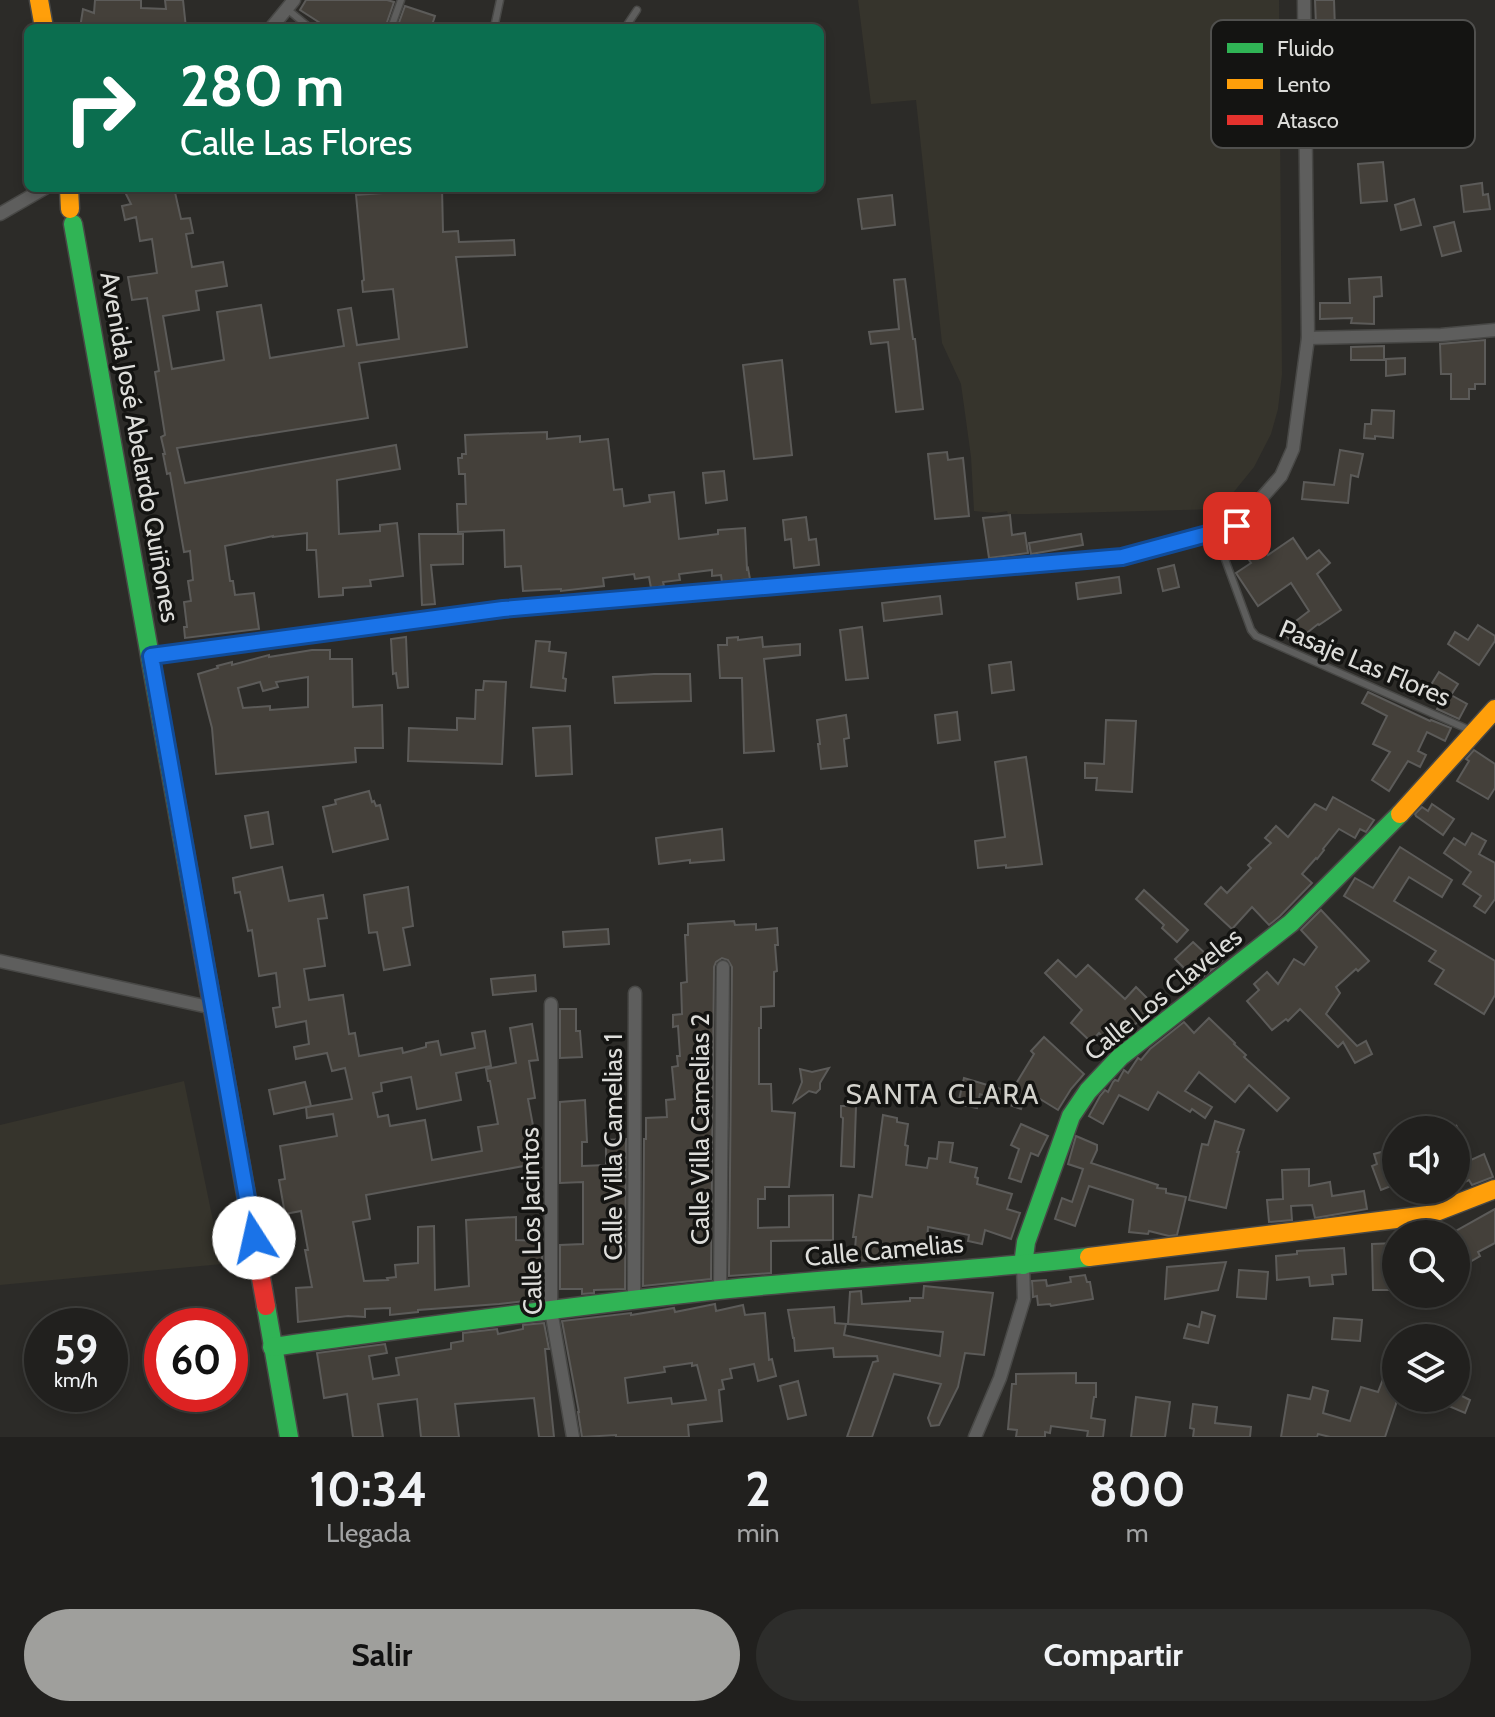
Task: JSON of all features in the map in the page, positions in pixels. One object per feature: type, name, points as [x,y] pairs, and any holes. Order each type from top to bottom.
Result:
[{"type":"street","points":[[39,0],[43,24]]},
{"type":"street","points":[[1304,0],[1304,20]]},
{"type":"street","points":[[274,24],[290,4]]},
{"type":"street","points":[[151,656],[503,609],[1122,557],[1237,526],[1281,476],[1293,449],[1308,338],[1306,148]]},
{"type":"street","points":[[0,214],[38,192]]},
{"type":"street","name":"Avenida José Abelardo Quiñones","points":[[69,192],[289,1437]]},
{"type":"street","points":[[1308,338],[1441,335],[1495,330]]},
{"type":"street","name":"Calle Los Claveles","points":[[975,1437],[1000,1378],[1024,1299],[1026,1242],[1071,1116],[1088,1091],[1120,1057],[1291,923],[1390,824],[1495,709]]},
{"type":"street","points":[[0,961],[213,1008]]},
{"type":"street","name":"Calle Villa Camelias 2","points":[[720,1290],[723,967]]},
{"type":"street","name":"Calle Villa Camelias 1","points":[[634,1300],[635,993]]},
{"type":"street","name":"Calle Los Jacintos","points":[[551,1004],[551,1310],[573,1437]]},
{"type":"street","name":"Calle Camelias","points":[[272,1347],[720,1290],[1023,1265],[1260,1237],[1428,1215],[1495,1189]]},
{"type":"lane","points":[[392,24],[401,0]]},
{"type":"lane","points":[[495,24],[500,0]]},
{"type":"lane","points":[[290,4],[307,24]]},
{"type":"lane","points":[[628,24],[637,10]]},
{"type":"lane","name":"Pasaje Las Flores","points":[[1215,532],[1251,630],[1256,636],[1474,732]]},
{"type":"shaded area","points":[[858,0],[1279,0],[1279,20],[1211,20],[1211,148],[1280,148],[1282,374],[1278,409],[1271,434],[1254,467],[1220,509],[1030,514],[974,511],[971,457],[961,384],[942,343],[916,100],[871,104]]},
{"type":"shaded area","points":[[184,1081],[222,1264],[0,1285],[0,1125]]},
{"type":"building","points":[[95,0],[141,0],[141,8],[166,9],[165,0],[183,0],[186,24],[81,24],[83,9],[94,13]]},
{"type":"building","points":[[306,0],[394,2],[386,24],[322,24],[300,10]]},
{"type":"building","points":[[1315,0],[1334,0],[1335,20],[1316,20]]},
{"type":"building","points":[[405,6],[435,16],[432,24],[398,24]]},
{"type":"building","points":[[1383,162],[1387,201],[1361,203],[1358,164]]},
{"type":"building","points":[[1482,183],[1483,195],[1488,194],[1490,209],[1464,212],[1461,186]]},
{"type":"building","points":[[125,192],[175,192],[181,219],[190,218],[193,233],[186,234],[192,267],[223,262],[227,286],[196,291],[199,310],[163,316],[172,369],[224,360],[217,312],[261,305],[270,358],[344,346],[338,310],[351,308],[357,345],[399,339],[393,289],[363,292],[356,195],[442,192],[443,232],[458,231],[459,242],[514,240],[515,255],[456,257],[467,347],[359,363],[368,418],[177,448],[185,483],[396,445],[400,469],[337,480],[339,534],[380,531],[380,525],[397,523],[403,576],[370,580],[371,586],[343,588],[343,595],[319,597],[316,550],[307,550],[307,533],[225,546],[235,595],[254,593],[259,629],[185,638],[184,602],[191,601],[188,581],[193,580],[190,551],[184,552],[170,473],[167,474],[163,454],[161,437],[165,435],[155,372],[159,371],[147,298],[132,300],[128,277],[157,273],[152,239],[140,241],[136,217],[125,220],[122,206],[131,204]]},
{"type":"building","points":[[892,195],[895,225],[862,229],[858,199]]},
{"type":"building","points":[[1414,199],[1421,225],[1401,230],[1395,205]]},
{"type":"building","points":[[1454,222],[1461,251],[1442,256],[1434,227]]},
{"type":"building","points":[[1381,277],[1382,296],[1374,297],[1374,324],[1351,323],[1352,318],[1320,319],[1320,303],[1350,303],[1349,279]]},
{"type":"building","points":[[905,279],[923,409],[896,412],[888,342],[871,344],[869,332],[899,329],[894,280]]},
{"type":"building","points":[[1485,340],[1485,384],[1475,384],[1475,389],[1469,389],[1469,399],[1451,399],[1451,374],[1441,374],[1440,344]]},
{"type":"building","points":[[1384,346],[1384,360],[1351,360],[1351,347]]},
{"type":"building","points":[[1405,358],[1405,374],[1386,376],[1386,359]]},
{"type":"building","points":[[782,360],[792,455],[754,459],[743,365]]},
{"type":"building","points":[[1372,410],[1394,411],[1393,438],[1364,438],[1365,424],[1371,424]]},
{"type":"building","points":[[547,432],[547,439],[580,436],[580,442],[608,439],[614,490],[622,489],[624,506],[650,502],[649,495],[674,492],[679,539],[718,534],[718,530],[745,528],[750,579],[722,582],[721,575],[712,576],[712,570],[679,574],[680,580],[663,582],[664,586],[651,588],[649,577],[635,579],[634,574],[603,578],[604,586],[523,591],[521,566],[505,567],[504,530],[458,532],[457,504],[466,504],[465,474],[459,474],[458,458],[466,454],[465,435]]},
{"type":"building","points":[[1340,450],[1363,454],[1358,477],[1351,475],[1348,503],[1302,499],[1304,482],[1334,485]]},
{"type":"building","points":[[947,452],[948,460],[963,458],[969,516],[935,519],[928,454]]},
{"type":"building","points":[[724,471],[727,500],[706,503],[703,473]]},
{"type":"building","points":[[1010,515],[1012,535],[1025,533],[1028,553],[989,558],[983,518]]},
{"type":"building","points":[[806,517],[809,540],[816,539],[819,565],[794,568],[791,539],[785,540],[783,520]]},
{"type":"building","points":[[419,534],[463,534],[463,564],[431,565],[435,604],[422,605]]},
{"type":"building","points":[[1081,534],[1083,545],[1031,554],[1029,543]]},
{"type":"building","points":[[1255,535],[1268,555],[1293,538],[1307,559],[1319,550],[1330,563],[1317,574],[1341,610],[1293,644],[1283,631],[1309,611],[1291,583],[1258,606],[1236,573],[1251,563],[1239,545]]},
{"type":"building","points":[[1174,565],[1179,587],[1163,591],[1158,569]]},
{"type":"building","points":[[1119,577],[1121,593],[1078,599],[1076,583]]},
{"type":"building","points":[[940,596],[942,614],[884,621],[882,603]]},
{"type":"building","points":[[1478,625],[1495,636],[1495,641],[1479,665],[1448,644],[1455,632],[1468,640]]},
{"type":"building","points":[[862,627],[868,678],[846,680],[840,630]]},
{"type":"building","points":[[406,637],[408,687],[398,688],[396,673],[393,674],[391,639]]},
{"type":"building","points":[[738,637],[738,640],[762,637],[763,647],[800,644],[800,655],[764,659],[774,751],[744,753],[742,678],[720,678],[718,645],[727,645],[727,638]]},
{"type":"building","points":[[536,641],[550,642],[549,651],[566,653],[565,691],[531,687]]},
{"type":"building","points":[[330,650],[330,659],[352,659],[353,707],[382,705],[383,748],[355,748],[356,762],[216,774],[212,728],[198,674],[232,662],[232,665]],"holes":[[[308,677],[308,707],[270,710],[270,706],[243,708],[238,688],[260,682],[263,691],[278,687],[276,682]]]},
{"type":"building","points":[[1011,662],[1014,690],[992,693],[989,665]]},
{"type":"building","points":[[1439,672],[1458,684],[1451,695],[1467,704],[1459,719],[1437,709],[1444,697],[1429,688]]},
{"type":"building","points":[[690,674],[691,701],[615,703],[613,677]]},
{"type":"building","points":[[484,681],[506,682],[502,764],[408,761],[409,728],[457,730],[457,718],[475,719],[476,690],[483,690]]},
{"type":"building","points":[[1368,692],[1451,728],[1445,741],[1427,732],[1418,751],[1426,755],[1420,767],[1408,761],[1389,791],[1372,780],[1390,752],[1373,744],[1387,716],[1362,703]]},
{"type":"building","points":[[957,712],[960,740],[938,743],[935,715]]},
{"type":"building","points":[[846,715],[849,738],[844,739],[847,766],[821,769],[817,720]]},
{"type":"building","points":[[1106,720],[1136,721],[1132,792],[1096,790],[1097,778],[1085,778],[1085,763],[1104,764]]},
{"type":"building","points":[[570,726],[572,774],[536,776],[533,728]]},
{"type":"building","points":[[1474,750],[1495,764],[1495,788],[1488,799],[1457,781],[1469,761],[1466,759]]},
{"type":"building","points":[[1026,757],[1042,864],[978,868],[975,841],[1005,837],[995,762]]},
{"type":"building","points":[[369,791],[372,802],[380,805],[388,839],[333,852],[323,807],[336,804],[335,800]]},
{"type":"building","points":[[1333,797],[1374,820],[1366,832],[1360,829],[1355,838],[1339,829],[1302,874],[1312,883],[1280,916],[1269,925],[1252,907],[1232,929],[1205,904],[1221,887],[1227,893],[1251,868],[1248,865],[1271,843],[1265,838],[1276,826],[1288,837],[1315,804],[1326,810]]},
{"type":"building","points":[[1432,804],[1454,819],[1443,835],[1415,814],[1422,807],[1428,811]]},
{"type":"building","points":[[268,812],[273,844],[251,848],[245,816]]},
{"type":"building","points":[[722,829],[724,860],[659,864],[656,838]]},
{"type":"building","points":[[1472,833],[1486,841],[1479,854],[1495,863],[1495,899],[1485,913],[1474,906],[1481,896],[1463,884],[1471,872],[1444,853],[1454,838],[1465,845]]},
{"type":"building","points":[[1400,847],[1452,880],[1442,897],[1409,877],[1394,901],[1495,961],[1495,995],[1484,1014],[1435,984],[1444,970],[1429,961],[1436,951],[1344,896],[1355,878],[1373,888]]},
{"type":"building","points":[[282,867],[289,901],[323,895],[327,918],[318,919],[325,966],[304,969],[309,1000],[343,995],[349,1034],[355,1033],[359,1056],[402,1048],[403,1053],[438,1041],[441,1055],[475,1048],[472,1033],[485,1031],[491,1066],[456,1073],[461,1100],[417,1109],[411,1077],[381,1083],[382,1091],[373,1093],[378,1117],[388,1115],[390,1126],[425,1120],[432,1160],[482,1151],[478,1127],[498,1124],[486,1069],[516,1063],[510,1028],[532,1024],[538,1060],[529,1061],[535,1098],[528,1099],[540,1163],[366,1195],[370,1219],[353,1222],[364,1281],[388,1280],[396,1277],[395,1265],[418,1263],[418,1227],[434,1226],[435,1290],[469,1286],[466,1220],[516,1217],[516,1240],[542,1241],[542,1299],[390,1315],[390,1308],[365,1309],[365,1317],[298,1322],[296,1288],[312,1287],[301,1211],[285,1214],[279,1180],[285,1179],[280,1146],[337,1136],[333,1114],[307,1118],[306,1107],[352,1099],[345,1068],[332,1071],[327,1053],[296,1059],[294,1047],[309,1044],[306,1021],[276,1027],[273,1008],[280,1007],[276,973],[259,976],[252,930],[248,931],[240,892],[235,893],[233,878]]},
{"type":"building","points":[[408,887],[413,926],[403,928],[410,965],[384,970],[377,932],[369,933],[364,895]]},
{"type":"building","points":[[1144,890],[1188,930],[1177,942],[1136,899]]},
{"type":"building","points":[[1321,910],[1369,961],[1336,987],[1340,993],[1326,1014],[1357,1046],[1366,1041],[1372,1054],[1355,1063],[1343,1042],[1338,1047],[1300,1009],[1272,1030],[1247,1001],[1259,990],[1254,984],[1267,972],[1278,984],[1294,959],[1304,965],[1317,947],[1301,930]]},
{"type":"building","points":[[734,921],[735,925],[756,924],[756,930],[777,928],[774,1006],[761,1007],[759,1084],[771,1084],[772,1111],[795,1113],[789,1187],[765,1187],[765,1199],[758,1199],[758,1228],[789,1227],[789,1196],[833,1195],[833,1240],[771,1241],[771,1273],[729,1276],[732,967],[728,960],[722,958],[714,967],[711,1279],[643,1286],[646,1118],[667,1117],[666,1100],[675,1099],[672,1067],[678,1066],[677,1056],[680,1056],[678,1026],[673,1027],[673,1015],[682,1014],[681,983],[687,982],[685,935],[688,935],[688,924]]},
{"type":"building","points":[[608,929],[609,944],[564,947],[563,932]]},
{"type":"building","points":[[1193,942],[1210,958],[1229,942],[1234,947],[1218,965],[1190,987],[1181,978],[1188,972],[1175,959]]},
{"type":"building","points":[[1058,960],[1076,977],[1088,965],[1125,999],[1136,987],[1154,1005],[1113,1047],[1099,1033],[1091,1042],[1071,1023],[1082,1010],[1045,973]]},
{"type":"building","points":[[535,975],[536,991],[493,995],[491,979]]},
{"type":"building","points":[[560,1009],[576,1009],[576,1031],[580,1031],[582,1057],[560,1058]]},
{"type":"building","points":[[1209,1018],[1246,1055],[1244,1057],[1289,1098],[1277,1111],[1249,1085],[1235,1102],[1199,1072],[1185,1091],[1212,1107],[1205,1118],[1158,1092],[1148,1110],[1119,1095],[1103,1124],[1089,1116],[1105,1090],[1108,1092],[1124,1070],[1128,1073],[1138,1058],[1141,1060],[1184,1022],[1194,1033]]},
{"type":"building","points":[[1044,1037],[1084,1074],[1058,1110],[1027,1091],[1021,1109],[980,1094],[977,1108],[958,1104],[964,1078],[1011,1092],[1034,1054],[1031,1051]]},
{"type":"building","points":[[829,1068],[816,1093],[809,1091],[794,1102],[802,1082],[800,1069],[812,1072]]},
{"type":"building","points":[[305,1082],[311,1106],[274,1114],[269,1090]]},
{"type":"building","points":[[585,1100],[587,1142],[582,1142],[582,1166],[606,1165],[606,1140],[626,1139],[625,1289],[594,1290],[594,1293],[582,1294],[582,1289],[560,1289],[560,1245],[583,1244],[583,1182],[560,1183],[560,1102]]},
{"type":"building","points":[[841,1106],[856,1106],[854,1167],[841,1166]]},
{"type":"building","points":[[883,1115],[908,1124],[906,1165],[927,1168],[929,1158],[937,1159],[939,1142],[953,1143],[950,1162],[977,1168],[977,1184],[1012,1194],[1007,1209],[1020,1213],[1011,1239],[985,1230],[982,1244],[968,1241],[969,1235],[928,1227],[927,1242],[920,1242],[919,1256],[901,1254],[901,1259],[854,1260],[856,1237],[853,1237],[859,1195],[872,1197]]},
{"type":"building","points":[[1215,1121],[1244,1130],[1226,1208],[1189,1200],[1202,1144],[1208,1145]]},
{"type":"building","points":[[1021,1124],[1048,1136],[1038,1156],[1031,1153],[1021,1182],[1009,1178],[1019,1149],[1011,1145]]},
{"type":"building","points":[[1076,1136],[1097,1145],[1091,1163],[1158,1185],[1157,1188],[1166,1189],[1166,1193],[1186,1197],[1177,1235],[1129,1232],[1133,1200],[1089,1186],[1075,1226],[1055,1219],[1062,1198],[1072,1202],[1083,1169],[1068,1164]]},
{"type":"building","points":[[1382,1152],[1381,1190],[1372,1166],[1377,1164],[1374,1154]]},
{"type":"building","points":[[1484,1154],[1493,1177],[1472,1185],[1470,1158],[1471,1160]]},
{"type":"building","points":[[1309,1169],[1309,1186],[1330,1182],[1332,1196],[1364,1191],[1367,1209],[1315,1218],[1312,1205],[1291,1206],[1292,1220],[1269,1222],[1267,1200],[1283,1199],[1282,1170]]},
{"type":"building","points":[[1495,1209],[1495,1243],[1478,1252],[1480,1256],[1470,1262],[1470,1223]]},
{"type":"building","points":[[1372,1244],[1382,1244],[1382,1290],[1373,1290]]},
{"type":"building","points":[[1344,1248],[1346,1274],[1332,1275],[1333,1284],[1310,1286],[1309,1277],[1277,1280],[1276,1256],[1297,1254],[1297,1251]]},
{"type":"building","points":[[1226,1262],[1218,1290],[1165,1299],[1167,1267]]},
{"type":"building","points":[[1239,1270],[1268,1272],[1266,1299],[1237,1297]]},
{"type":"building","points":[[1085,1275],[1087,1282],[1090,1282],[1093,1299],[1051,1306],[1038,1305],[1037,1296],[1033,1297],[1032,1281],[1046,1280],[1047,1286],[1071,1282],[1070,1277]]},
{"type":"building","points":[[924,1286],[993,1293],[984,1355],[965,1353],[958,1387],[939,1425],[931,1426],[928,1418],[941,1384],[894,1374],[872,1437],[847,1437],[873,1362],[878,1361],[877,1356],[834,1357],[833,1348],[795,1351],[788,1310],[834,1307],[835,1323],[846,1324],[844,1335],[940,1356],[943,1332],[848,1324],[850,1292],[861,1291],[862,1304],[910,1301],[910,1298],[923,1298]]},
{"type":"building","points":[[715,1304],[716,1311],[743,1305],[745,1315],[765,1313],[769,1360],[772,1359],[776,1376],[758,1381],[754,1364],[730,1369],[732,1378],[722,1380],[724,1389],[719,1390],[722,1421],[688,1425],[689,1437],[582,1437],[562,1321],[674,1308],[675,1312]],"holes":[[[692,1363],[692,1366],[697,1365],[706,1400],[672,1404],[671,1398],[628,1403],[625,1378],[665,1372],[664,1367]]]},
{"type":"building","points":[[1202,1312],[1215,1316],[1208,1343],[1184,1338],[1188,1324],[1199,1327]]},
{"type":"building","points":[[1334,1318],[1362,1320],[1360,1341],[1332,1339]]},
{"type":"building","points":[[544,1323],[549,1349],[545,1349],[554,1437],[539,1437],[534,1398],[455,1404],[459,1437],[421,1437],[417,1399],[378,1404],[383,1437],[353,1437],[347,1394],[324,1398],[317,1353],[385,1344],[387,1353],[369,1356],[373,1379],[399,1375],[396,1358],[451,1349],[451,1343],[463,1341],[463,1333],[497,1329],[498,1334],[523,1329],[523,1325]]},
{"type":"building","points":[[1076,1373],[1076,1383],[1096,1383],[1091,1418],[1105,1420],[1103,1437],[1087,1437],[1088,1431],[1051,1426],[1050,1433],[1045,1432],[1045,1437],[1016,1437],[1017,1430],[1008,1429],[1012,1384],[1016,1384],[1016,1374]]},
{"type":"building","points":[[798,1381],[806,1415],[788,1419],[780,1386]]},
{"type":"building","points":[[1382,1382],[1382,1412],[1393,1412],[1385,1437],[1330,1437],[1318,1434],[1317,1437],[1281,1437],[1288,1395],[1310,1399],[1313,1387],[1328,1391],[1323,1413],[1350,1421],[1361,1387],[1378,1392]]},
{"type":"building","points":[[1136,1397],[1170,1402],[1165,1437],[1131,1437]]},
{"type":"building","points":[[1193,1404],[1217,1407],[1215,1423],[1251,1427],[1250,1437],[1193,1437],[1194,1429],[1190,1428]]},
{"type":"traffic: fast","points":[[73,224],[195,909]]},
{"type":"traffic: fast","points":[[1023,1265],[1026,1242],[1071,1116],[1088,1091],[1120,1057],[1291,923],[1400,814]]},
{"type":"traffic: fast","points":[[272,1347],[719,1290],[1089,1257]]},
{"type":"traffic: fast","points":[[266,1306],[289,1437]]},
{"type":"traffic: slow","points":[[39,0],[43,24]]},
{"type":"traffic: slow","points":[[69,192],[70,209]]},
{"type":"traffic: slow","points":[[1400,814],[1495,709]]},
{"type":"traffic: slow","points":[[1089,1257],[1428,1215],[1495,1189]]},
{"type":"traffic: jam","points":[[195,909],[266,1306]]},
{"type":"district","name":"SANTA CLARA","points":[[943,1094]]},
{"type":"route","points":[[254,1238],[151,656],[503,609],[1122,557],[1237,526]]}]
